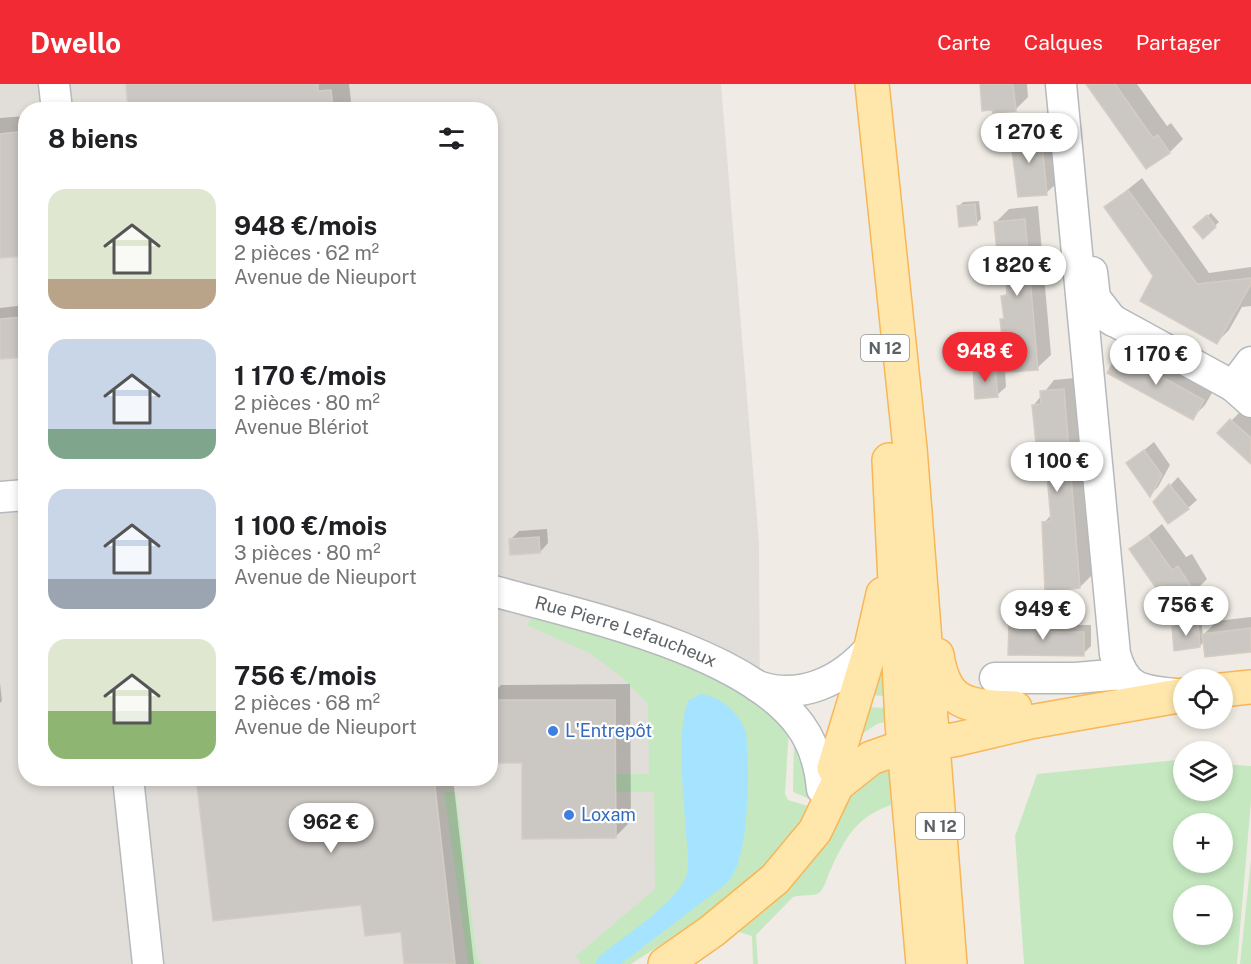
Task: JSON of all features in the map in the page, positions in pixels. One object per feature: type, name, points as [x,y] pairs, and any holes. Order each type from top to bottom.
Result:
[{"type":"main road","name":"N 12","points":[[872,84],[910,448],[923,964]]},
{"type":"main road","name":"N 12","points":[[882,173],[882,284],[892,524],[918,734],[952,964]]},
{"type":"main road","points":[[910,448],[938,659],[944,683],[955,698],[965,704],[1006,719]]},
{"type":"main road","name":"N 12","points":[[828,779],[871,647],[883,592],[892,524]]},
{"type":"main road","points":[[1233,689],[1251,687]]},
{"type":"main road","points":[[799,849],[809,830],[828,779],[876,731],[918,734],[1006,719],[1109,697],[1173,695]]},
{"type":"main road","points":[[952,964],[951,815],[954,782],[967,754],[1006,719]]},
{"type":"main road","points":[[665,964],[764,890],[815,831],[830,797],[842,780],[871,758],[918,734]]},
{"type":"street","points":[[54,84],[56,102]]},
{"type":"street","points":[[1062,84],[1115,654],[1122,674],[1131,684],[1143,690],[1173,694]]},
{"type":"street","points":[[1074,84],[1095,298],[1113,321]]},
{"type":"street","points":[[1083,304],[1242,394],[1251,362]]},
{"type":"street","points":[[0,496],[18,495]]},
{"type":"street","name":"Rue Pierre Lefaucheux","points":[[498,592],[670,643],[757,686]]},
{"type":"street","points":[[757,686],[782,692],[813,688],[850,669],[871,647]]},
{"type":"street","points":[[995,678],[1076,678],[1122,674]]},
{"type":"street","points":[[757,686],[786,710],[803,730],[828,779]]},
{"type":"street","points":[[129,786],[148,964]]},
{"type":"shaded area","points":[[0,84],[721,84],[759,542],[761,877],[612,964],[0,964]]},
{"type":"green space","points":[[531,618],[680,659],[712,673],[789,727],[785,794],[788,800],[808,806],[800,825],[782,853],[727,902],[631,964],[581,964],[576,956],[655,889],[654,792],[522,793],[522,775],[649,774],[648,704],[619,675],[591,654],[527,625]]},
{"type":"green space","points":[[883,653],[888,696],[865,695]]},
{"type":"green space","points":[[862,707],[889,708],[890,720],[877,724],[856,738]]},
{"type":"green space","points":[[794,740],[812,789],[810,799],[793,792]]},
{"type":"green space","points":[[1173,760],[1173,801],[1233,801],[1233,765],[1251,766],[1251,801],[1237,964],[1024,964],[1015,836],[1037,774]]},
{"type":"green space","points":[[889,761],[891,805],[869,816],[853,830],[841,848],[820,892],[793,897],[756,935],[758,964],[753,964],[752,936],[739,932],[781,897],[798,878],[834,805]]},
{"type":"green space","points":[[444,792],[456,792],[477,959],[481,964],[468,964]]},
{"type":"green space","points":[[1251,859],[1251,964],[1240,964]]},
{"type":"water","points":[[700,694],[722,702],[739,718],[746,732],[747,811],[741,854],[735,871],[727,883],[621,964],[595,964],[600,956],[659,910],[679,889],[685,879],[688,857],[682,730],[688,701]]},
{"type":"building","points":[[126,84],[318,84],[318,91],[331,90],[332,102],[127,102]]},
{"type":"building","points":[[980,84],[1013,84],[1016,111],[993,113],[992,110],[982,111]]},
{"type":"building","points":[[1086,84],[1115,84],[1153,138],[1158,135],[1170,153],[1146,169]]},
{"type":"building","points":[[1041,131],[1047,195],[1018,197],[1010,134]]},
{"type":"building","points":[[18,132],[18,257],[0,258],[0,134]]},
{"type":"building","points":[[1128,190],[1197,284],[1251,278],[1251,284],[1217,344],[1140,301],[1153,276],[1104,207]]},
{"type":"building","points":[[975,204],[977,225],[959,227],[957,206]]},
{"type":"building","points":[[1207,215],[1216,227],[1203,239],[1193,227]]},
{"type":"building","points":[[1025,219],[1038,370],[1006,372],[1000,319],[1004,319],[1001,296],[1007,295],[1005,263],[998,263],[994,222]]},
{"type":"building","points":[[18,318],[18,358],[0,359],[0,319]]},
{"type":"building","points":[[1119,353],[1204,400],[1193,420],[1107,373]]},
{"type":"building","points":[[995,366],[998,397],[975,399],[973,368]]},
{"type":"building","points":[[1064,389],[1080,588],[1045,592],[1042,522],[1051,521],[1046,463],[1038,464],[1032,405],[1041,404],[1040,391]]},
{"type":"building","points":[[1230,419],[1251,438],[1251,464],[1217,433]]},
{"type":"building","points":[[1144,450],[1162,475],[1150,497],[1126,463]]},
{"type":"building","points":[[1169,484],[1189,509],[1168,524],[1153,502]]},
{"type":"building","points":[[1148,536],[1172,570],[1178,566],[1195,593],[1171,610],[1129,549]]},
{"type":"building","points":[[539,537],[540,553],[510,555],[509,539]]},
{"type":"building","points":[[1009,622],[1051,623],[1051,632],[1084,632],[1084,656],[1008,655]]},
{"type":"building","points":[[1198,624],[1200,647],[1174,651],[1172,627]]},
{"type":"building","points":[[1251,628],[1251,652],[1205,657],[1202,634]]},
{"type":"building","points":[[498,700],[615,700],[616,838],[522,839],[522,763],[498,763]]},
{"type":"building","points":[[197,786],[435,786],[455,964],[404,964],[401,932],[365,936],[361,905],[213,921]]},
{"type":"place","name":"L'Entrepôt","points":[[553,731]]},
{"type":"place","name":"Loxam","points":[[569,815]]}]
